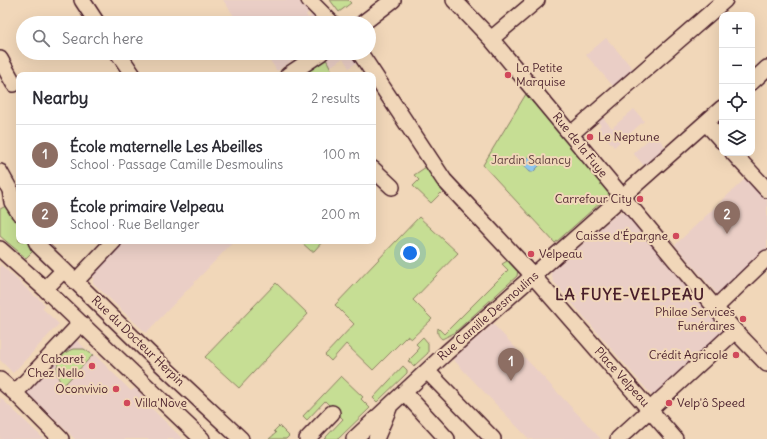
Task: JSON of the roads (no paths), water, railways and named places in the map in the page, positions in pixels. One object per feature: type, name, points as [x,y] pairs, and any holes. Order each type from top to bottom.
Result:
[{"type":"street","points":[[82,0],[93,16]]},
{"type":"street","points":[[309,0],[325,16]]},
{"type":"street","points":[[372,16],[393,0]]},
{"type":"street","name":"Rue de la Fuye","points":[[454,0],[491,39],[572,134],[574,140],[715,308],[767,364]]},
{"type":"street","points":[[491,39],[537,0]]},
{"type":"street","points":[[572,134],[725,0]]},
{"type":"street","points":[[0,59],[14,84]]},
{"type":"street","points":[[123,60],[131,72]]},
{"type":"street","points":[[292,72],[310,60]]},
{"type":"street","name":"Place Velpeau","points":[[365,60],[373,72]]},
{"type":"street","points":[[755,79],[767,68]]},
{"type":"street","name":"Place Velpeau","points":[[376,77],[444,180],[533,277],[650,410],[735,331]]},
{"type":"street","name":"Rue Camille Desmoulins","points":[[376,439],[391,404],[480,322],[533,277],[719,111]]},
{"type":"street","points":[[706,123],[719,138]]},
{"type":"street","points":[[736,156],[767,190]]},
{"type":"street","points":[[376,171],[392,187]]},
{"type":"street","points":[[0,172],[16,208]]},
{"type":"street","name":"Rue du Docteur Herpin","points":[[38,244],[150,354],[241,439]]},
{"type":"street","points":[[76,281],[111,244]]},
{"type":"street","points":[[0,248],[202,439]]},
{"type":"street","points":[[715,308],[767,258]]},
{"type":"street","points":[[45,289],[64,270]]},
{"type":"street","points":[[15,393],[81,323]]},
{"type":"street","points":[[132,372],[150,354]]},
{"type":"street","points":[[428,370],[493,439]]},
{"type":"street","points":[[0,380],[61,439]]},
{"type":"street","points":[[404,392],[447,439]]},
{"type":"street","points":[[360,437],[391,404]]},
{"type":"street","points":[[618,439],[650,410],[675,439]]},
{"type":"street","points":[[307,439],[332,413]]},
{"type":"water","points":[[531,155],[534,155],[540,162],[540,165],[533,172],[530,172],[523,164]]},
{"type":"place","name":"La Petite Marquise","points":[[508,75]]},
{"type":"place","name":"Le Neptune","points":[[590,137]]},
{"type":"place","name":"Carrefour City","points":[[640,199]]},
{"type":"place","name":"École primaire Velpeau","points":[[727,234]]},
{"type":"place","name":"Caisse d'Épargne","points":[[676,236]]},
{"type":"place","name":"Velpeau","points":[[531,254]]},
{"type":"place","name":"Philae Services Funéraires","points":[[743,319]]},
{"type":"place","name":"Crédit Agricole","points":[[736,355]]},
{"type":"place","name":"Cabaret Chez Nello","points":[[92,366]]},
{"type":"place","name":"École maternelle Les Abeilles","points":[[511,381]]},
{"type":"place","name":"Oconvivio","points":[[116,389]]},
{"type":"place","name":"Villa'Nove","points":[[127,403]]},
{"type":"place","name":"Velp'ô Speed","points":[[669,403]]},
{"type":"district","name":"LA FUYE-VELPEAU","points":[[630,294]]},
{"type":"park label","name":"Jardin Salancy","points":[[531,160]]}]
